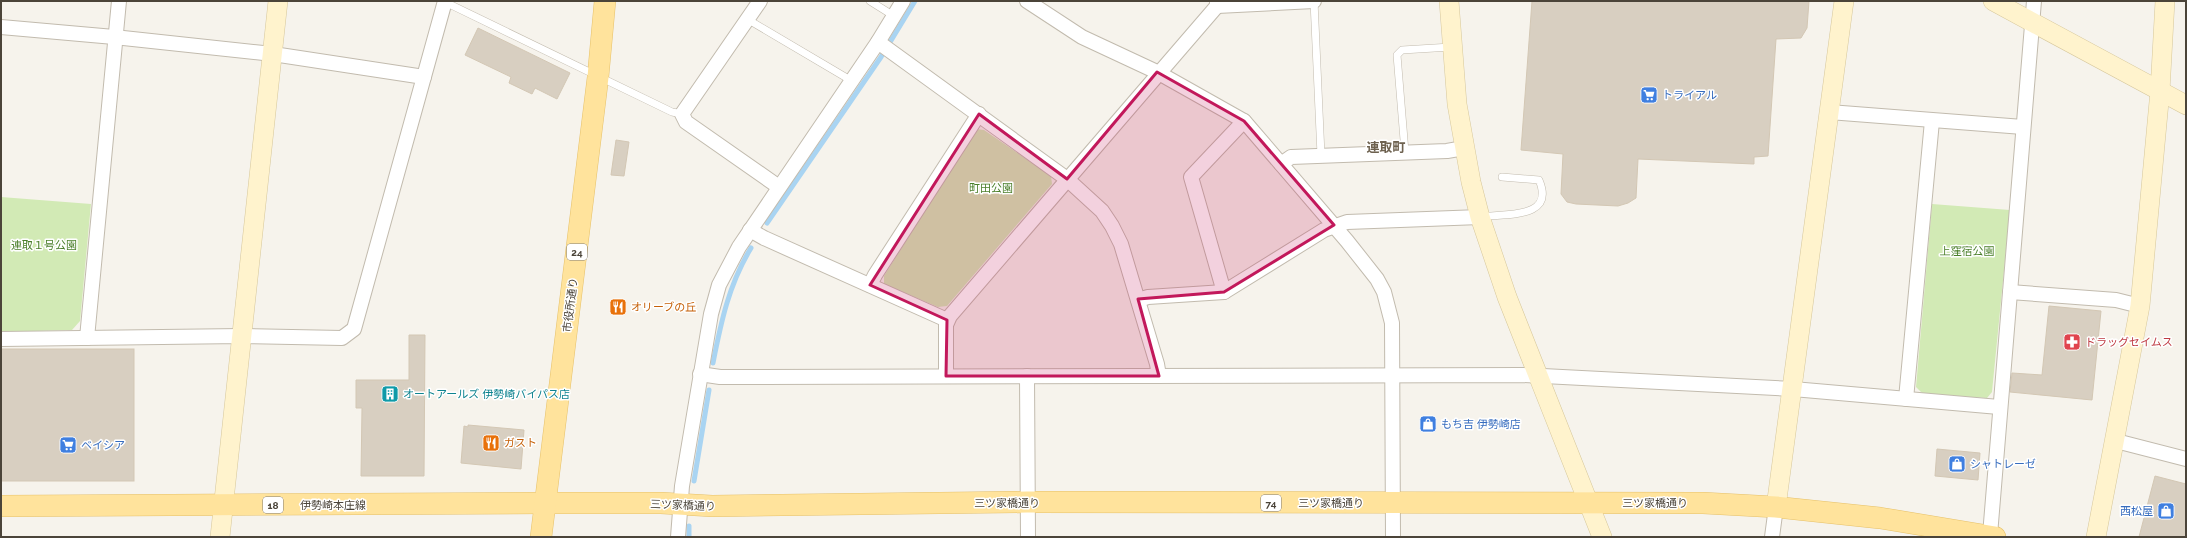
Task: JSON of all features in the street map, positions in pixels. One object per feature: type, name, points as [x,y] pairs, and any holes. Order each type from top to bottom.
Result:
[{"type":"main road","name":"市役所通り","points":[[541,537],[598,78],[605,1]]},
{"type":"main road","name":"三ツ家橋通り","points":[[546,503],[679,504],[712,506],[1027,502],[1703,503],[1776,507],[1880,518],[1992,536]]},
{"type":"main road","name":"伊勢崎本庄線","points":[[1,506],[223,506],[546,503]]},
{"type":"street","points":[[87,338],[114,37],[119,1]]},
{"type":"street","points":[[220,537],[274,54],[278,1]]},
{"type":"street","points":[[760,1],[682,114],[686,122],[779,187]]},
{"type":"street","points":[[678,537],[679,504],[700,374],[711,314],[719,285],[729,263],[750,230],[852,81],[903,1]]},
{"type":"street","points":[[1027,1],[1082,38],[1157,72],[1244,121],[1334,225],[1377,279],[1384,292],[1392,323],[1393,537]]},
{"type":"street","points":[[946,376],[947,320],[1217,3],[1314,1]]},
{"type":"street","points":[[1448,1],[1457,104],[1464,148],[1480,217],[1492,257],[1602,537]]},
{"type":"street","points":[[1772,537],[1844,1]]},
{"type":"street","points":[[1993,1],[2186,105]]},
{"type":"street","points":[[1992,536],[1999,407],[2034,1]]},
{"type":"street","points":[[2096,537],[2116,441],[2140,306],[2160,91],[2165,1]]},
{"type":"street","points":[[1,339],[242,336],[342,338],[354,329],[445,2]]},
{"type":"street","points":[[1,27],[274,54],[424,77]]},
{"type":"street","points":[[878,42],[1067,179],[1095,203],[1112,226],[1123,249],[1157,364],[1159,376]]},
{"type":"street","points":[[1829,112],[2023,127]]},
{"type":"street","points":[[870,285],[879,268],[979,114]]},
{"type":"street","points":[[1224,292],[1191,177],[1244,121]]},
{"type":"street","points":[[1906,399],[1932,121]]},
{"type":"street","points":[[1281,164],[1291,157],[1447,151],[1464,148]]},
{"type":"street","points":[[1138,300],[1148,297],[1224,292],[1334,225],[1347,222],[1480,217]]},
{"type":"street","points":[[750,230],[764,238],[947,320]]},
{"type":"street","points":[[2010,292],[2116,300],[2140,306]]},
{"type":"street","points":[[700,374],[720,377],[1538,376],[1793,389],[1999,407]]},
{"type":"street","points":[[1027,376],[1028,537]]},
{"type":"street","points":[[2116,441],[2186,459]]},
{"type":"lane","points":[[870,1],[894,16]]},
{"type":"lane","points":[[1314,1],[1320,155]]},
{"type":"lane","points":[[445,2],[598,78],[672,112],[682,114]]},
{"type":"lane","points":[[747,19],[852,81]]},
{"type":"lane","points":[[1405,152],[1397,55],[1402,50],[1451,47]]},
{"type":"lane","points":[[1480,217],[1523,213],[1535,210],[1540,202],[1542,187],[1539,180],[1502,177]]},
{"type":"highlighted area","points":[[1157,72],[1244,121],[1334,225],[1224,292],[1138,299],[1159,376],[946,376],[947,320],[870,285],[979,114],[1067,179]]},
{"type":"green space","name":"町田公園","points":[[976,129],[984,130],[1051,176],[1052,184],[947,306],[938,307],[884,284],[884,276]]},
{"type":"green space","name":"連取１号公園","points":[[1,197],[91,204],[80,321],[72,330],[1,332]]},
{"type":"green space","name":"上窪宿公園","points":[[1932,204],[2010,210],[1992,392],[1987,398],[1923,394],[1916,387]]},
{"type":"building","name":"トライアル","points":[[1532,1],[1809,1],[1807,28],[1801,38],[1776,39],[1768,156],[1754,157],[1754,164],[1638,159],[1636,198],[1628,203],[1618,206],[1576,204],[1567,202],[1561,194],[1563,154],[1521,150]]},
{"type":"building","points":[[478,28],[570,73],[557,99],[535,88],[532,94],[509,83],[511,77],[465,55]]},
{"type":"building","points":[[616,140],[629,142],[624,176],[611,175]]},
{"type":"building","name":"ドラッグセイムス","points":[[2049,306],[2101,311],[2092,400],[2010,392],[2012,373],[2042,375]]},
{"type":"building","name":"オートアールズ 伊勢崎バイパス店","points":[[409,335],[425,335],[424,476],[361,476],[362,408],[356,408],[356,380],[409,380]]},
{"type":"building","name":"ベイシア","points":[[1,349],[134,349],[134,481],[1,481]]},
{"type":"building","points":[[468,425],[524,430],[521,469],[461,463],[464,426],[468,427]]},
{"type":"building","name":"シャトレーゼ","points":[[1937,449],[1980,453],[1978,480],[1935,476]]},
{"type":"building","name":"西松屋","points":[[2155,476],[2186,484],[2186,537],[2139,537]]},
{"type":"waterway","points":[[767,223],[881,57],[915,1]]},
{"type":"waterway","points":[[713,363],[719,333],[731,289],[751,248]]},
{"type":"waterway","points":[[694,481],[709,390]]},
{"type":"waterway","points":[[689,526],[689,537]]},
{"type":"place","name":"トライアル","points":[[1649,95]]},
{"type":"place","name":"オリーブの丘","points":[[618,307]]},
{"type":"place","name":"ドラッグセイムス","points":[[2072,342]]},
{"type":"place","name":"オートアールズ 伊勢崎バイパス店","points":[[390,394]]},
{"type":"place","name":"もち吉 伊勢崎店","points":[[1428,424]]},
{"type":"place","name":"ガスト","points":[[491,443]]},
{"type":"place","name":"ベイシア","points":[[68,445]]},
{"type":"place","name":"シャトレーゼ","points":[[1957,464]]},
{"type":"place","name":"西松屋","points":[[2166,511]]},
{"type":"district","name":"連取町","points":[[1386,147]]}]
